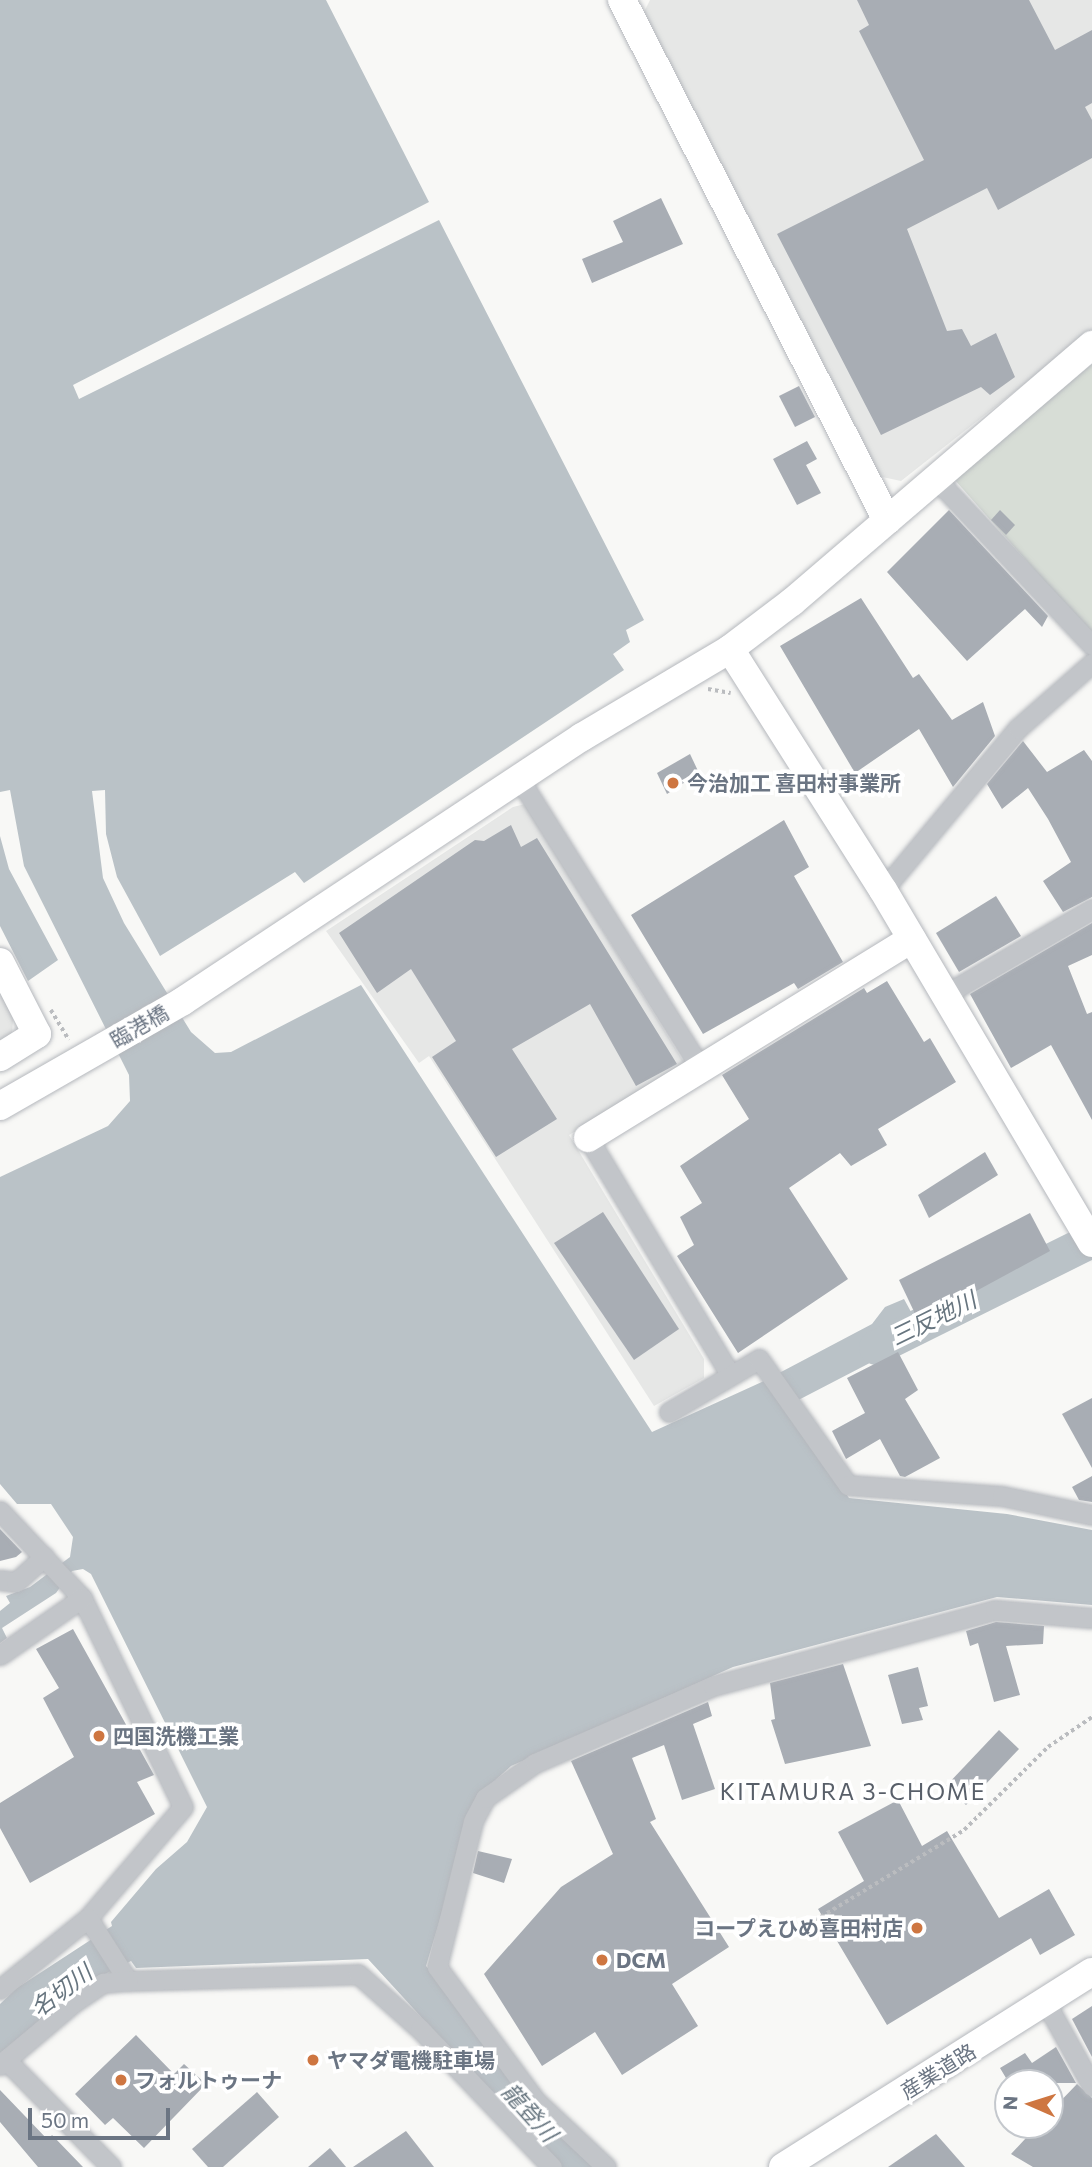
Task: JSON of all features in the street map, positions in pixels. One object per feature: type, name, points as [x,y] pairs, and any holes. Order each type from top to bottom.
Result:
[{"type":"street","points":[[622,0],[887,520]]},
{"type":"street","name":"臨港橋","points":[[0,1107],[183,1001],[520,780],[730,649],[936,479],[1092,345]]},
{"type":"street","points":[[936,479],[1092,645]]},
{"type":"street","points":[[730,649],[883,890],[1092,1243]]},
{"type":"street","points":[[883,890],[1018,728],[1092,663]]},
{"type":"street","points":[[520,780],[701,1068]]},
{"type":"street","points":[[946,994],[1092,909]]},
{"type":"street","points":[[730,1374],[588,1138],[912,939]]},
{"type":"street","points":[[0,962],[37,1034],[0,1057]]},
{"type":"street","points":[[668,1412],[759,1359],[848,1485],[1002,1496],[1092,1515]]},
{"type":"street","points":[[0,1511],[82,1598],[183,1807],[89,1919],[0,1989]]},
{"type":"street","points":[[0,1580],[16,1582],[44,1557]]},
{"type":"street","points":[[0,1655],[82,1598]]},
{"type":"street","points":[[606,2167],[549,2113],[436,1967],[473,1821],[485,1798],[535,1763],[713,1686],[995,1610],[1092,1618]]},
{"type":"street","points":[[89,1919],[127,1980]]},
{"type":"street","name":"産業道路","points":[[783,2167],[1092,1972]]},
{"type":"street","points":[[111,2167],[3,2062],[73,2003],[103,1983],[127,1980],[358,1973],[420,2029],[552,2167]]},
{"type":"street","points":[[1046,2003],[1092,2086]]},
{"type":"street","points":[[524,2136],[549,2113]]},
{"type":"path","points":[[809,1924],[964,1830],[1048,1747],[1092,1717]]},
{"type":"shaded area","points":[[650,0],[1092,0],[1092,331],[901,481],[873,475],[641,18]]},
{"type":"shaded area","points":[[1092,364],[1092,635],[954,479]]},
{"type":"shaded area","points":[[525,804],[685,1064],[569,1135],[704,1359],[704,1378],[654,1406],[429,1056],[419,1063],[326,931],[513,807]]},
{"type":"shaded area","points":[[0,993],[13,1018],[12,1036],[0,1043]]},
{"type":"water","points":[[0,0],[326,0],[429,202],[73,385],[79,399],[439,220],[644,620],[626,630],[630,642],[613,654],[624,670],[304,883],[295,872],[160,956],[117,877],[106,834],[105,790],[92,791],[103,878],[124,923],[191,1032],[215,1053],[231,1052],[361,985],[652,1432],[764,1381],[872,1324],[885,1307],[904,1299],[922,1332],[918,1338],[783,1408],[849,1498],[1007,1514],[1092,1530],[1092,1605],[997,1597],[733,1667],[511,1766],[476,1797],[426,1966],[596,2167],[559,2167],[368,1959],[136,1968],[131,1961],[81,1986],[0,2053],[0,2004],[17,1988],[112,1926],[111,1922],[156,1869],[187,1842],[207,1807],[91,1574],[83,1569],[72,1571],[56,1593],[2,1628],[7,1638],[0,1643],[0,1611],[10,1603],[6,1596],[30,1587],[70,1557],[73,1537],[51,1504],[17,1504],[0,1484],[0,1177],[108,1126],[130,1101],[129,1075],[24,866],[10,790],[0,792]]},
{"type":"water","points":[[0,836],[9,869],[58,960],[28,981],[0,926]]},
{"type":"building","points":[[857,0],[1029,0],[1055,50],[1092,30],[1092,103],[1085,107],[1092,120],[1092,158],[998,210],[987,188],[907,229],[947,331],[962,329],[971,346],[996,333],[1015,377],[990,395],[981,387],[881,435],[777,234],[924,160],[859,31],[869,25]]},
{"type":"building","points":[[661,198],[683,244],[592,283],[582,259],[623,242],[613,221]]},
{"type":"building","points":[[799,386],[815,417],[795,427],[779,396]]},
{"type":"building","points":[[807,441],[817,459],[806,465],[821,493],[797,505],[773,459]]},
{"type":"building","points":[[949,510],[1048,616],[1042,627],[1025,609],[967,661],[887,572]]},
{"type":"building","points":[[1000,510],[1015,525],[1006,535],[991,520]]},
{"type":"building","points":[[861,598],[913,678],[919,674],[952,720],[983,702],[995,736],[953,787],[919,729],[855,773],[780,646]]},
{"type":"building","points":[[1023,741],[1047,772],[1084,750],[1092,761],[1092,897],[1063,912],[1043,881],[1071,862],[1048,819],[1028,788],[1002,809],[987,784]]},
{"type":"building","name":"今治加工 喜田村事業所","points":[[690,754],[699,773],[667,794],[657,773]]},
{"type":"building","points":[[784,820],[809,867],[794,876],[843,962],[798,989],[794,983],[703,1034],[631,915]]},
{"type":"building","points":[[511,825],[521,847],[537,838],[677,1064],[636,1086],[590,1004],[512,1049],[557,1119],[496,1157],[432,1057],[456,1041],[411,969],[377,993],[339,933],[475,840],[484,841]]},
{"type":"building","points":[[996,896],[1021,936],[959,972],[936,933]]},
{"type":"building","points":[[1092,923],[1092,955],[1068,966],[1087,1014],[1092,1012],[1092,1120],[1051,1045],[1011,1068],[970,994]]},
{"type":"building","points":[[887,981],[924,1042],[930,1038],[956,1082],[878,1129],[887,1145],[851,1166],[840,1153],[789,1188],[848,1279],[738,1353],[677,1256],[694,1245],[680,1217],[702,1203],[680,1166],[749,1119],[722,1075],[864,988],[867,993]]},
{"type":"building","points":[[985,1152],[998,1175],[929,1218],[918,1195]]},
{"type":"building","points":[[603,1212],[679,1329],[634,1360],[554,1243]]},
{"type":"building","points":[[1030,1213],[1050,1251],[919,1322],[899,1280]]},
{"type":"building","points":[[898,1352],[918,1390],[905,1399],[940,1458],[905,1477],[900,1476],[880,1439],[846,1459],[832,1431],[865,1413],[847,1378]]},
{"type":"building","points":[[1092,1398],[1092,1468],[1062,1414]]},
{"type":"building","points":[[1092,1476],[1092,1502],[1079,1500],[1072,1487]]},
{"type":"building","points":[[0,1529],[22,1552],[16,1557],[0,1561]]},
{"type":"building","points":[[996,1622],[1044,1626],[1043,1644],[1006,1646],[1020,1695],[994,1702],[978,1643],[970,1646],[966,1631]]},
{"type":"building","points":[[73,1629],[154,1775],[137,1782],[155,1814],[30,1883],[0,1828],[0,1803],[74,1757],[43,1698],[59,1688],[36,1649]]},
{"type":"building","points":[[843,1664],[871,1746],[785,1764],[771,1720],[775,1719],[770,1683]]},
{"type":"building","points":[[918,1667],[928,1706],[919,1708],[923,1720],[902,1724],[888,1675]]},
{"type":"building","name":"DCM","points":[[708,1702],[712,1716],[693,1724],[715,1789],[682,1800],[664,1745],[632,1758],[656,1819],[650,1822],[729,1947],[672,1984],[698,2026],[622,2075],[595,2032],[542,2066],[484,1974],[561,1887],[613,1854],[571,1761]]},
{"type":"building","points":[[999,1730],[1019,1749],[966,1805],[946,1786]]},
{"type":"building","name":"コープえひめ喜田村店","points":[[898,1800],[922,1846],[947,1831],[999,1918],[1049,1889],[1075,1935],[1040,1955],[1031,1938],[887,2025],[818,1909],[864,1881],[838,1832]]},
{"type":"building","points":[[478,1851],[512,1859],[504,1883],[473,1873]]},
{"type":"building","points":[[1092,2006],[1092,2057],[1072,2019]]},
{"type":"building","points":[[136,2035],[174,2074],[184,2064],[206,2084],[144,2148],[113,2118],[105,2125],[75,2094]]},
{"type":"building","points":[[1056,2047],[1076,2083],[1064,2083],[1064,2069],[1000,2068],[1025,2053],[1032,2063]]},
{"type":"building","points":[[1077,2084],[1092,2098],[1092,2167],[1033,2167],[1011,2154],[1025,2139],[1064,2139],[1064,2097]]},
{"type":"building","points":[[0,2090],[48,2140],[52,2135],[83,2167],[38,2167],[0,2122]]},
{"type":"building","points":[[257,2092],[279,2117],[223,2167],[208,2167],[192,2149]]},
{"type":"building","points":[[406,2131],[434,2167],[353,2167]]},
{"type":"building","points":[[936,2134],[965,2167],[888,2167]]},
{"type":"building","points":[[330,2148],[346,2167],[308,2167]]},
{"type":"waterway","name":"三反地川","points":[[876,1347],[1092,1240]]},
{"type":"place","name":"今治加工 喜田村事業所","points":[[673,783]]},
{"type":"place","name":"四国洗機工業","points":[[99,1736]]},
{"type":"place","name":"コープえひめ喜田村店","points":[[917,1928]]},
{"type":"place","name":"DCM","points":[[602,1960]]},
{"type":"place","name":"ヤマダ電機駐車場","points":[[313,2060]]},
{"type":"place","name":"フォルトゥーナ","points":[[121,2080]]},
{"type":"district","name":"KITAMURA 3-CHOME","points":[[853,1791]]},
{"type":"water label","name":"名切川","points":[[61,1990]]},
{"type":"water label","name":"龍登川","points":[[530,2112]]}]
